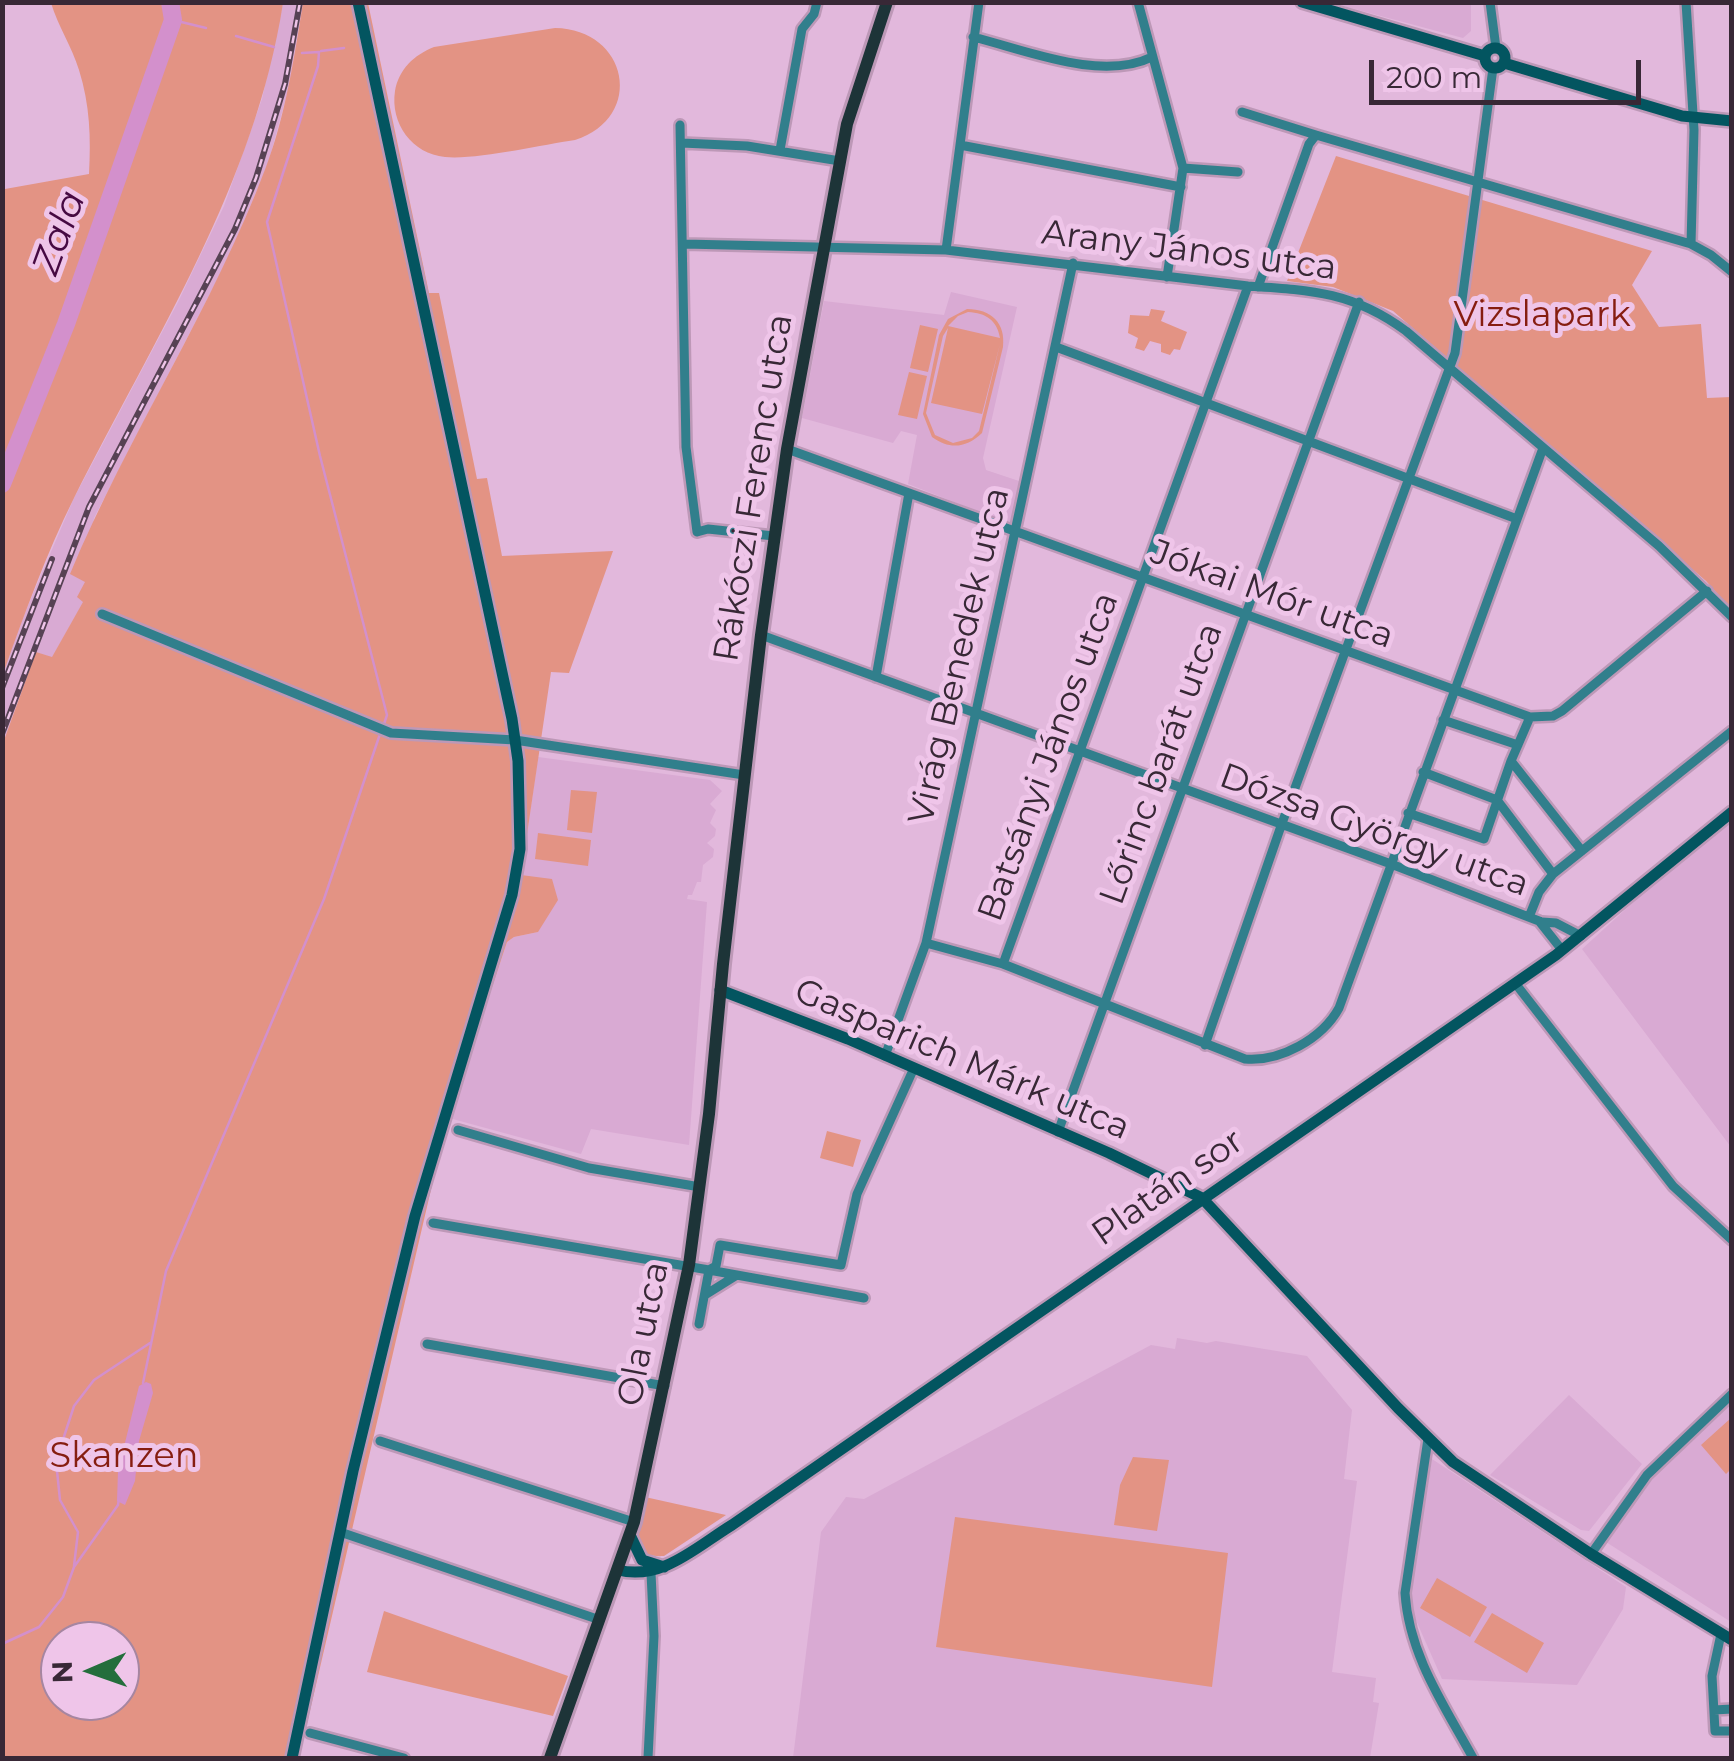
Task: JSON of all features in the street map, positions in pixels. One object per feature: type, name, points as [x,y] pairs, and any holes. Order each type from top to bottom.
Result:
[{"type":"main road","name":"Rákóczi Ferenc utca","points":[[720,990],[761,635],[787,450],[840,161],[856,92],[887,2]]},
{"type":"main road","name":"Ola utca","points":[[550,1758],[632,1529],[665,1386],[700,1188],[720,990]]},
{"type":"street","points":[[292,1758],[340,1532],[422,1187],[512,894],[520,849],[515,740],[358,2]]},
{"type":"street","points":[[780,150],[802,29],[817,2]]},
{"type":"street","points":[[946,250],[979,2]]},
{"type":"street","points":[[1138,2],[1150,58],[1183,168],[1168,276]]},
{"type":"street","points":[[1205,1045],[1455,352],[1478,181],[1504,53],[1302,2]]},
{"type":"street","points":[[1490,2],[1487,65],[1693,118],[1732,121]]},
{"type":"street","points":[[1686,2],[1693,118],[1691,244]]},
{"type":"street","points":[[973,37],[1097,67],[1120,68],[1150,58]]},
{"type":"street","points":[[1242,112],[1691,244],[1732,272]]},
{"type":"street","points":[[680,124],[686,447],[697,532],[708,529],[774,536]]},
{"type":"street","name":"Batsányi János utca","points":[[1003,964],[1206,405],[1309,144],[1316,135]]},
{"type":"street","points":[[682,142],[780,150],[840,161]]},
{"type":"street","points":[[960,145],[1181,187]]},
{"type":"street","points":[[1183,168],[1238,172]]},
{"type":"street","name":"Arany János utca","points":[[684,244],[946,250],[1314,290],[1359,302],[1406,331],[1707,591],[1732,617]]},
{"type":"street","name":"Virág Benedek utca","points":[[886,1056],[926,943],[1073,263]]},
{"type":"street","name":"Lőrinc barát utca","points":[[1058,1132],[1359,302]]},
{"type":"street","points":[[1056,347],[1517,518]]},
{"type":"street","points":[[926,943],[1003,964],[1246,1059],[1268,1059],[1316,1035],[1339,1008],[1543,448]]},
{"type":"street","name":"Jókai Mór utca","points":[[787,450],[1530,716]]},
{"type":"street","points":[[876,677],[909,493]]},
{"type":"street","points":[[1408,813],[1484,840],[1530,716],[1553,716],[1562,711],[1707,591]]},
{"type":"street","points":[[102,614],[388,732],[408,737],[446,734],[515,740],[744,775]]},
{"type":"street","name":"Dózsa György utca","points":[[761,635],[1534,919],[1562,950]]},
{"type":"street","points":[[1443,720],[1518,745]]},
{"type":"street","points":[[1581,936],[1534,919],[1540,892],[1553,874],[1732,731]]},
{"type":"street","points":[[1511,761],[1582,850]]},
{"type":"street","points":[[1423,772],[1498,800],[1553,874]]},
{"type":"street","name":"Platán sor","points":[[618,1570],[650,1573],[743,1518],[1562,950],[1732,812]]},
{"type":"street","points":[[1515,983],[1673,1186],[1732,1240]]},
{"type":"street","name":"Gasparich Márk utca","points":[[720,990],[914,1068],[1202,1198],[1428,1439],[1489,1488],[1726,1637]]},
{"type":"street","points":[[709,1270],[716,1266],[720,1245],[841,1266],[856,1194],[914,1068]]},
{"type":"street","points":[[458,1130],[589,1168],[700,1188]]},
{"type":"street","points":[[434,1222],[864,1298]]},
{"type":"street","points":[[700,1324],[709,1270]]},
{"type":"street","points":[[705,1295],[737,1275]]},
{"type":"street","points":[[427,1344],[665,1386]]},
{"type":"street","points":[[1591,1554],[1647,1474],[1732,1394]]},
{"type":"street","points":[[1428,1439],[1405,1593],[1406,1612],[1422,1666],[1473,1758]]},
{"type":"street","points":[[380,1442],[632,1529],[642,1560],[664,1567]]},
{"type":"street","points":[[340,1532],[600,1620]]},
{"type":"street","points":[[648,1758],[654,1636],[650,1573]]},
{"type":"street","points":[[1726,1637],[1712,1676],[1715,1731],[1732,1731]]},
{"type":"street","points":[[1714,1710],[1732,1709]]},
{"type":"street","points":[[310,1733],[404,1758]]},
{"type":"shaded area","points":[[283,3],[303,3],[289,87],[268,164],[228,259],[94,518],[84,601],[52,658],[36,652],[3,743],[2,674],[74,498],[224,206],[262,99]]},
{"type":"shaded area","points":[[1332,3],[1471,3],[1471,31],[1463,38]]},
{"type":"shaded area","points":[[951,292],[1017,307],[983,458],[986,470],[1022,482],[1010,524],[908,484],[917,435],[901,431],[893,443],[802,418],[824,301],[944,315]]},
{"type":"shaded area","points":[[538,757],[710,780],[722,791],[710,804],[716,810],[710,823],[716,829],[715,836],[707,843],[714,849],[713,857],[703,865],[701,882],[697,882],[687,899],[707,902],[689,1145],[591,1129],[581,1154],[449,1118],[507,942],[538,932],[521,876]]},
{"type":"shaded area","points":[[1731,818],[1731,1147],[1582,949]]},
{"type":"shaded area","points":[[1177,1338],[1307,1356],[1352,1410],[1344,1479],[1357,1481],[1332,1672],[1376,1678],[1373,1702],[1379,1703],[1370,1758],[793,1758],[821,1532],[846,1497],[864,1499],[1151,1345],[1175,1349]]},
{"type":"shaded area","points":[[151,1384],[153,1393],[139,1441],[135,1481],[125,1505],[117,1501],[118,1471],[139,1386]]},
{"type":"shaded area","points":[[1569,1395],[1642,1464],[1589,1531],[1581,1530],[1490,1475]]},
{"type":"shaded area","points":[[1731,1402],[1731,1622],[1606,1542],[1654,1477]]},
{"type":"shaded area","points":[[1432,1459],[1626,1587],[1623,1609],[1577,1685],[1442,1679],[1407,1600]]},
{"type":"green space","points":[[51,3],[283,3],[269,70],[226,197],[64,519],[3,674],[3,173],[5,189],[89,174],[89,122],[83,83]]},
{"type":"green space","name":"Skanzen","points":[[303,3],[368,3],[429,293],[439,293],[477,479],[487,478],[502,556],[613,551],[569,673],[551,672],[521,875],[552,879],[558,900],[538,932],[507,942],[449,1118],[299,1758],[3,1758],[3,743],[36,652],[52,657],[83,602],[77,597],[85,582],[70,574],[245,219],[266,167],[289,86]]},
{"type":"green space","points":[[555,28],[580,32],[599,43],[612,58],[619,76],[619,95],[612,113],[598,129],[575,140],[458,157],[433,155],[406,135],[396,114],[395,91],[408,64],[420,54],[434,47]]},
{"type":"green space","name":"Vizslapark","points":[[1336,156],[1652,251],[1632,285],[1659,327],[1701,324],[1707,398],[1731,397],[1731,609],[1706,581],[1393,311],[1333,287],[1287,281]]},
{"type":"green space","points":[[967,309],[983,312],[999,324],[1003,338],[982,433],[958,446],[932,437],[923,414],[939,335],[948,319]],"holes":[[[968,312],[990,319],[1000,338],[948,326]],[[948,328],[931,403],[982,414],[1000,344],[979,431],[972,438],[953,443],[935,435],[926,413]]]},
{"type":"green space","points":[[1151,309],[1165,311],[1161,321],[1187,332],[1180,350],[1174,349],[1170,355],[1161,352],[1161,344],[1150,341],[1144,351],[1135,348],[1138,338],[1128,333],[1130,315],[1149,316]]},
{"type":"green space","points":[[920,325],[938,329],[928,372],[910,368]]},
{"type":"green space","points":[[909,372],[927,376],[917,419],[898,415]]},
{"type":"green space","points":[[571,790],[597,792],[592,833],[567,830]]},
{"type":"green space","points":[[538,833],[591,840],[588,866],[535,859]]},
{"type":"green space","points":[[827,1131],[861,1140],[853,1167],[820,1158]]},
{"type":"green space","points":[[1731,1418],[1731,1469],[1726,1474],[1701,1445]]},
{"type":"green space","points":[[1133,1457],[1169,1460],[1157,1531],[1114,1525],[1120,1485]]},
{"type":"green space","points":[[645,1497],[726,1515],[664,1556],[651,1555],[643,1551],[637,1537]]},
{"type":"green space","points":[[955,1517],[1228,1553],[1212,1687],[936,1647]]},
{"type":"green space","points":[[1437,1578],[1487,1607],[1470,1637],[1420,1608]]},
{"type":"green space","points":[[384,1611],[568,1676],[553,1716],[367,1672]]},
{"type":"green space","points":[[1492,1613],[1544,1643],[1527,1673],[1474,1642]]},
{"type":"waterway","name":"Zala","points":[[2,484],[66,324],[173,20],[170,2]]},
{"type":"waterway","points":[[173,20],[206,28]]},
{"type":"waterway","points":[[236,36],[274,47]]},
{"type":"waterway","points":[[321,51],[344,48]]},
{"type":"waterway","points":[[302,53],[319,52],[318,66],[267,222],[320,456],[387,715],[383,727]]},
{"type":"waterway","points":[[143,1383],[166,1271],[324,899],[380,734]]},
{"type":"waterway","points":[[74,1566],[78,1532],[60,1500],[56,1461],[74,1406],[94,1380],[150,1343]]},
{"type":"waterway","points":[[2,1644],[39,1627],[63,1597],[74,1567],[119,1498]]},
{"type":"railway","points":[[2,734],[89,507],[235,229],[256,178],[285,84],[300,2]]},
{"type":"railway","points":[[2,688],[52,559]]}]
